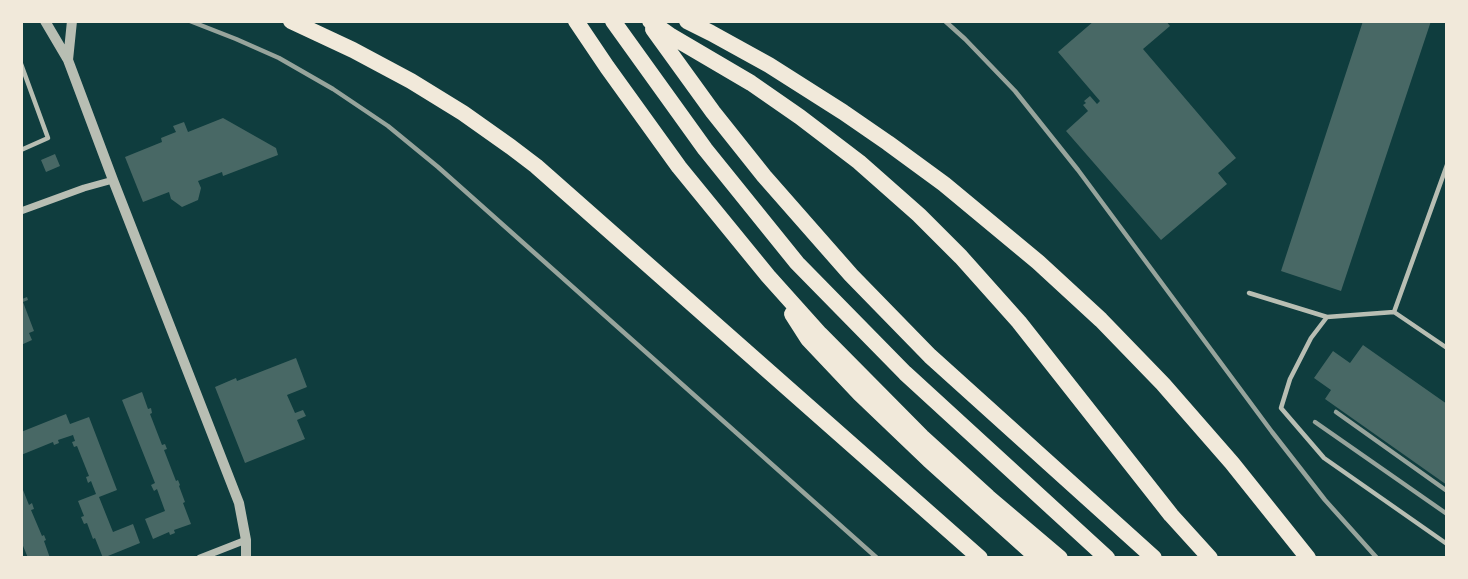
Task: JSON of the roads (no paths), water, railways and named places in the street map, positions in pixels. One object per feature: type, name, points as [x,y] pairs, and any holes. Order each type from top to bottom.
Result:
[{"type":"highway","points":[[291,21],[411,81],[463,113],[528,160],[981,558]]},
{"type":"highway","points":[[576,21],[679,167],[768,276],[820,334],[922,437],[1060,558]]},
{"type":"highway","points":[[613,21],[737,191],[797,263],[905,373],[1107,558]]},
{"type":"highway","points":[[649,21],[740,76],[800,117],[859,162],[919,215],[1019,322],[1171,515],[1210,558]]},
{"type":"highway","points":[[649,21],[702,97],[764,176],[886,311],[961,384],[1154,558]]},
{"type":"highway","points":[[687,21],[804,87],[888,143],[944,184],[1038,262],[1101,320],[1163,384],[1232,463],[1308,558]]},
{"type":"highway","points":[[768,276],[808,340],[912,444],[1038,558]]},
{"type":"street","points":[[45,21],[68,60],[239,503],[246,540],[246,558]]},
{"type":"street","points":[[68,60],[72,21]]},
{"type":"street","points":[[21,211],[113,180]]},
{"type":"street","points":[[200,558],[246,540]]},
{"type":"lane","points":[[21,64],[48,138],[21,150]]},
{"type":"lane","points":[[1394,312],[1447,165]]},
{"type":"lane","points":[[1249,293],[1327,317],[1394,312],[1447,348]]},
{"type":"lane","points":[[1327,317],[1311,338],[1290,379],[1281,408],[1324,458],[1447,544]]},
{"type":"railway","points":[[190,21],[279,58],[333,89],[388,126],[438,167],[877,558]]},
{"type":"railway","points":[[945,21],[1015,91],[1078,170],[1272,432],[1325,500],[1377,558]]},
{"type":"railway","points":[[1336,412],[1447,491]]},
{"type":"railway","points":[[1315,422],[1447,514]]}]
